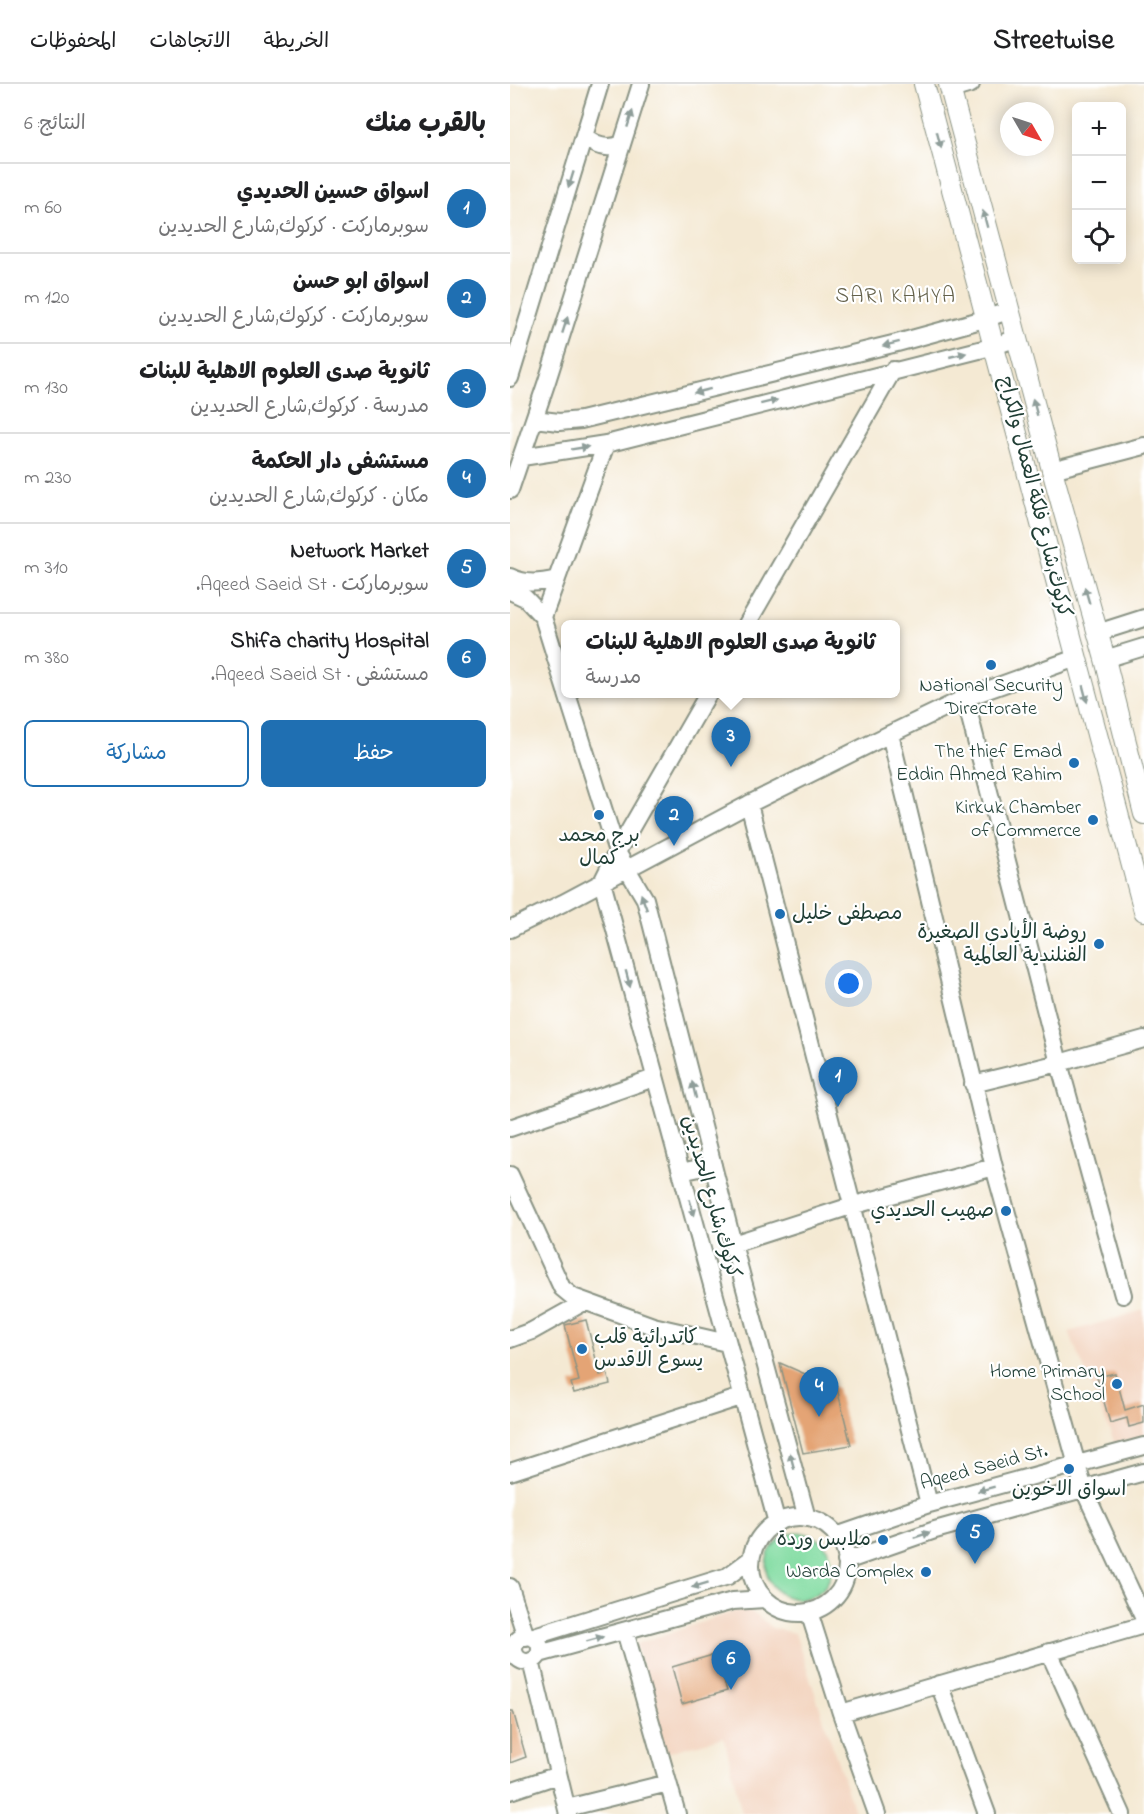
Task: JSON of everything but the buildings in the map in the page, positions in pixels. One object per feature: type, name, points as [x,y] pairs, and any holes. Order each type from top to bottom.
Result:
[{"type":"main road","name":"كركوك,شارع فلكة العمال والكراج","points":[[924,84],[1144,911]]},
{"type":"main road","name":"كركوك,شارع فلكة العمال والكراج","points":[[950,87],[1052,471],[1105,659],[1144,814]]},
{"type":"street","points":[[510,378],[514,350],[600,84]]},
{"type":"street","points":[[510,490],[641,84]]},
{"type":"street","points":[[950,87],[970,84]]},
{"type":"street","points":[[584,136],[592,143],[602,147],[622,144]]},
{"type":"street","points":[[534,419],[559,422],[581,420],[897,343],[1010,310]]},
{"type":"street","points":[[522,457],[606,444],[995,346],[1017,338]]},
{"type":"street","points":[[749,620],[893,370]]},
{"type":"street","points":[[510,591],[525,598],[543,617],[606,444]]},
{"type":"street","points":[[1052,471],[1144,446]]},
{"type":"street","points":[[510,577],[522,582],[533,583],[557,579]]},
{"type":"street","name":"كركوك,شارع الحديدين","points":[[543,617],[561,676]]},
{"type":"street","points":[[1097,633],[1144,618]]},
{"type":"street","points":[[1105,659],[1144,647]]},
{"type":"street","points":[[510,929],[749,804],[965,698],[1076,658]]},
{"type":"street","name":"كركوك,شارع الحديدين","points":[[568,698],[616,852],[645,899],[733,1244],[807,1518]]},
{"type":"street","points":[[602,882],[616,852],[705,698]]},
{"type":"street","points":[[965,698],[1059,1063],[1123,1294]]},
{"type":"street","points":[[890,734],[994,1167],[1084,1490],[1144,1619]]},
{"type":"street","points":[[749,804],[928,1504]]},
{"type":"street","name":"كركوك,شارع الحديدين","points":[[602,882],[777,1523]]},
{"type":"street","points":[[973,1084],[1144,1039]]},
{"type":"street","points":[[510,1128],[654,1078]]},
{"type":"street","points":[[681,1172],[713,1165]]},
{"type":"street","name":"كركوك,شارع الحديدين","points":[[733,1244],[851,1206],[994,1167]]},
{"type":"street","points":[[510,1175],[562,1288],[584,1302],[652,1326],[727,1343]]},
{"type":"street","points":[[510,1339],[532,1331],[584,1302]]},
{"type":"street","points":[[510,1472],[741,1397]]},
{"type":"street","name":"Aqeed Saeid St.","points":[[836,1536],[928,1504],[1144,1446]]},
{"type":"street","points":[[846,1561],[935,1530],[1144,1472]]},
{"type":"street","points":[[792,1518],[807,1518],[818,1521],[836,1536],[843,1548],[846,1575],[833,1599],[822,1607],[809,1612],[793,1613],[778,1609],[765,1599],[756,1587],[751,1559],[759,1538],[777,1523],[792,1518]]},
{"type":"street","points":[[521,1639],[728,1576],[751,1559]]},
{"type":"street","points":[[510,1587],[521,1639],[514,1651],[525,1660],[567,1811],[668,1783]]},
{"type":"street","points":[[525,1660],[733,1601],[765,1599]]},
{"type":"street","points":[[809,1612],[841,1713],[877,1814]]},
{"type":"street","points":[[841,1713],[1144,1625]]},
{"type":"street","points":[[625,1631],[677,1814]]},
{"type":"street","points":[[521,1639],[537,1642],[525,1660]]},
{"type":"street","points":[[1049,1652],[1122,1814]]},
{"type":"street","points":[[939,1684],[987,1814]]},
{"type":"street","points":[[510,1791],[558,1775]]},
{"type":"shaded area","name":"Home Primary School","points":[[1144,1310],[1144,1436],[1115,1444],[1069,1332]]},
{"type":"shaded area","points":[[736,1611],[749,1611],[772,1628],[795,1633],[855,1814],[742,1814],[724,1737],[665,1753],[636,1644]]},
{"type":"green space","points":[[799,1533],[811,1536],[822,1543],[829,1554],[832,1566],[829,1578],[822,1589],[811,1596],[799,1599],[787,1596],[776,1589],[769,1578],[766,1566],[769,1554],[776,1543],[787,1536]]},
{"type":"place","name":"National Security Directorate","points":[[991,665]]},
{"type":"place","name":"The thief Emad Eddin Ahmed Rahim","points":[[1074,763]]},
{"type":"place","name":"ثانوية صدى العلوم الاهلية للبنات","points":[[731,767]]},
{"type":"place","name":"برج محمد كمال","points":[[599,815]]},
{"type":"place","name":"Kirkuk Chamber of Commerce","points":[[1093,820]]},
{"type":"place","name":"اسواق ابو حسن","points":[[674,846]]},
{"type":"place","name":"مصطفى خليل","points":[[780,914]]},
{"type":"place","name":"روضة الأيادي الصغيرة الفنلندية العالمية","points":[[1099,944]]},
{"type":"place","name":"اسواق حسين الحديدي","points":[[838,1107]]},
{"type":"place","name":"صهيب الحديدي","points":[[1006,1211]]},
{"type":"place","name":"كاتدرائية قلب يسوع الاقدس","points":[[582,1349]]},
{"type":"place","name":"Home Primary School","points":[[1117,1384]]},
{"type":"place","name":"مستشفى دار الحكمة","points":[[819,1417]]},
{"type":"place","name":"اسواق الاخوين","points":[[1069,1469]]},
{"type":"place","name":"ملابس وردة","points":[[883,1540]]},
{"type":"place","name":"Network Market","points":[[975,1564]]},
{"type":"place","name":"Warda Complex","points":[[926,1572]]},
{"type":"place","name":"Shifa charity Hospital","points":[[731,1690]]},
{"type":"district","name":"SARI KAHYA","points":[[896,297]]}]
